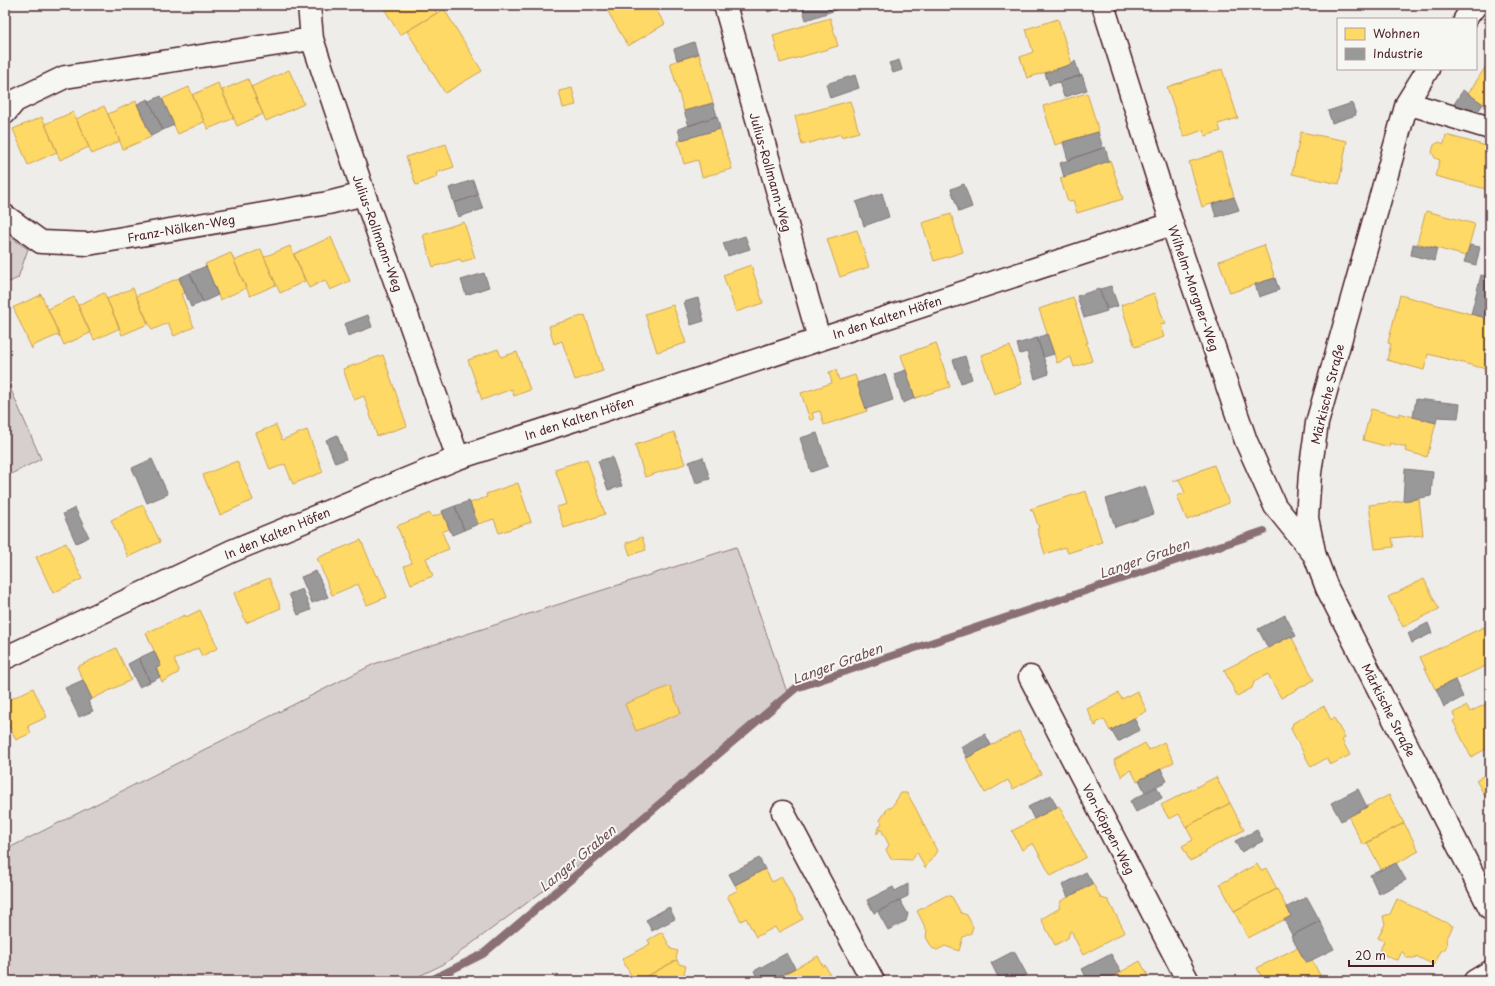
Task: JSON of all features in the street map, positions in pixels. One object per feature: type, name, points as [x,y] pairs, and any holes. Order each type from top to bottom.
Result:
[{"type":"street","name":"Julius-Rollmann-Weg","points":[[309,5],[312,39],[364,194],[458,458]]},
{"type":"street","name":"Julius-Rollmann-Weg","points":[[725,5],[819,339]]},
{"type":"street","name":"Wilhelm-Morgner-Weg","points":[[1103,5],[1172,224],[1246,441],[1275,506],[1315,556]]},
{"type":"street","points":[[1466,18],[1476,5]]},
{"type":"street","points":[[5,113],[15,101],[65,77],[312,39]]},
{"type":"street","name":"Märkische Straße","points":[[1427,70],[1407,103],[1317,423],[1310,473],[1307,518],[1315,556],[1327,588],[1490,908]]},
{"type":"street","points":[[1407,103],[1490,128]]},
{"type":"street","name":"Franz-Nölken-Weg","points":[[5,216],[41,242],[88,244],[328,203],[364,194]]},
{"type":"street","name":"In den Kalten Höfen","points":[[5,658],[232,551],[458,458],[1172,224]]},
{"type":"street","name":"Von-Köppen-Weg","points":[[1030,677],[1188,981]]},
{"type":"street","points":[[783,812],[873,981]]},
{"type":"street","points":[[1475,981],[1490,972]]},
{"type":"shaded area","points":[[5,232],[28,249],[18,278],[5,284]]},
{"type":"shaded area","points":[[5,376],[41,459],[5,477]]},
{"type":"shaded area","points":[[736,547],[788,695],[649,813],[444,964],[409,981],[5,981],[5,850],[374,664]]},
{"type":"building: Wohnen","points":[[382,5],[432,5],[437,13],[400,35]]},
{"type":"building: Wohnen","points":[[604,5],[653,5],[665,24],[628,46]]},
{"type":"building: Wohnen","points":[[444,9],[482,71],[445,93],[407,31]]},
{"type":"building: Wohnen","points":[[830,18],[838,46],[780,63],[773,35]]},
{"type":"building: Wohnen","points":[[1058,19],[1072,64],[1027,78],[1020,57],[1033,52],[1026,29]]},
{"type":"building: Wohnen","points":[[699,54],[713,103],[684,111],[670,63]]},
{"type":"building: Wohnen","points":[[1488,63],[1490,64],[1490,108],[1468,94]]},
{"type":"building: Wohnen","points":[[1222,69],[1238,118],[1218,124],[1221,131],[1205,136],[1203,130],[1184,137],[1167,87]]},
{"type":"building: Wohnen","points":[[289,70],[304,104],[266,121],[251,87]]},
{"type":"building: Wohnen","points":[[248,79],[263,114],[237,126],[222,90]]},
{"type":"building: Wohnen","points":[[218,83],[234,118],[208,129],[192,95]]},
{"type":"building: Wohnen","points":[[189,87],[204,122],[178,134],[162,99]]},
{"type":"building: Wohnen","points":[[572,88],[576,105],[563,108],[559,91]]},
{"type":"building: Wohnen","points":[[1087,93],[1099,132],[1055,145],[1043,106]]},
{"type":"building: Wohnen","points":[[136,101],[151,137],[123,149],[108,114]]},
{"type":"building: Wohnen","points":[[850,101],[859,132],[841,137],[841,134],[802,145],[795,116]]},
{"type":"building: Wohnen","points":[[104,106],[120,141],[92,154],[76,119]]},
{"type":"building: Wohnen","points":[[73,112],[89,147],[60,160],[45,124]]},
{"type":"building: Wohnen","points":[[42,117],[57,152],[28,165],[13,129]]},
{"type":"building: Wohnen","points":[[720,129],[732,169],[702,177],[698,160],[684,164],[678,141]]},
{"type":"building: Wohnen","points":[[1301,132],[1347,141],[1339,184],[1292,174]]},
{"type":"building: Wohnen","points":[[1446,135],[1490,147],[1490,175],[1486,189],[1435,176],[1440,160],[1435,158],[1432,152],[1434,145],[1439,142],[1444,144]]},
{"type":"building: Wohnen","points":[[446,144],[454,167],[436,173],[437,177],[416,185],[406,157]]},
{"type":"building: Wohnen","points":[[1221,152],[1234,197],[1202,207],[1189,162]]},
{"type":"building: Wohnen","points":[[1110,160],[1123,199],[1077,213],[1073,200],[1068,202],[1060,178]]},
{"type":"building: Wohnen","points":[[1426,211],[1475,224],[1466,256],[1417,243]]},
{"type":"building: Wohnen","points":[[951,214],[963,252],[934,261],[922,223]]},
{"type":"building: Wohnen","points":[[464,222],[475,258],[461,262],[460,259],[433,267],[423,235]]},
{"type":"building: Wohnen","points":[[857,230],[869,267],[840,277],[827,239]]},
{"type":"building: Wohnen","points":[[331,237],[350,281],[330,290],[325,280],[309,288],[294,254]]},
{"type":"building: Wohnen","points":[[1264,245],[1275,278],[1230,293],[1219,261]]},
{"type":"building: Wohnen","points":[[290,246],[305,281],[280,293],[264,257]]},
{"type":"building: Wohnen","points":[[261,249],[276,285],[250,296],[234,261]]},
{"type":"building: Wohnen","points":[[231,253],[246,288],[220,300],[205,264]]},
{"type":"building: Wohnen","points":[[751,265],[763,303],[736,312],[723,275]]},
{"type":"building: Wohnen","points":[[179,278],[185,293],[181,294],[194,327],[174,336],[168,323],[152,330],[136,296]]},
{"type":"building: Wohnen","points":[[133,288],[148,324],[122,335],[107,299]]},
{"type":"building: Wohnen","points":[[104,293],[120,328],[94,340],[78,305]]},
{"type":"building: Wohnen","points":[[1154,293],[1165,324],[1160,325],[1164,337],[1135,347],[1121,305]]},
{"type":"building: Wohnen","points":[[41,294],[60,337],[58,335],[32,346],[32,349],[13,307],[41,295]]},
{"type":"building: Wohnen","points":[[1400,295],[1490,319],[1490,354],[1486,369],[1428,354],[1424,370],[1387,360],[1391,344],[1388,343]]},
{"type":"building: Wohnen","points":[[74,297],[90,333],[64,345],[48,309]]},
{"type":"building: Wohnen","points":[[1073,297],[1088,343],[1086,343],[1092,361],[1074,367],[1071,357],[1057,363],[1039,309]]},
{"type":"building: Wohnen","points":[[673,305],[686,343],[657,352],[645,314]]},
{"type":"building: Wohnen","points":[[585,315],[603,371],[575,380],[562,341],[554,344],[549,326]]},
{"type":"building: Wohnen","points":[[936,343],[950,387],[915,398],[901,355]]},
{"type":"building: Wohnen","points":[[1010,346],[1022,384],[994,394],[981,355]]},
{"type":"building: Wohnen","points":[[498,349],[501,357],[517,352],[530,390],[514,396],[512,389],[482,400],[468,360]]},
{"type":"building: Wohnen","points":[[383,355],[407,426],[377,436],[364,396],[354,400],[343,369]]},
{"type":"building: Wohnen","points":[[836,370],[839,380],[855,375],[867,411],[824,425],[820,411],[812,413],[814,419],[810,420],[801,393],[832,383],[829,372]]},
{"type":"building: Wohnen","points":[[1371,409],[1399,416],[1399,413],[1436,423],[1427,457],[1405,451],[1406,447],[1390,443],[1389,447],[1363,440]]},
{"type":"building: Wohnen","points":[[276,425],[282,440],[307,430],[323,472],[293,484],[285,464],[270,470],[256,433]]},
{"type":"building: Wohnen","points":[[674,432],[685,464],[645,477],[635,445]]},
{"type":"building: Wohnen","points":[[587,459],[605,514],[564,528],[557,507],[567,504],[555,469]]},
{"type":"building: Wohnen","points":[[237,461],[253,500],[220,515],[203,475]]},
{"type":"building: Wohnen","points":[[1214,465],[1229,503],[1187,520],[1177,496],[1185,493],[1179,479]]},
{"type":"building: Wohnen","points":[[518,483],[531,522],[499,533],[494,519],[478,524],[470,503],[487,497],[486,494]]},
{"type":"building: Wohnen","points":[[1086,491],[1102,542],[1068,553],[1065,547],[1045,554],[1037,529],[1039,528],[1033,511],[1030,509]]},
{"type":"building: Wohnen","points":[[1419,499],[1423,535],[1392,538],[1394,547],[1375,549],[1369,505]]},
{"type":"building: Wohnen","points":[[143,505],[160,542],[128,557],[111,520]]},
{"type":"building: Wohnen","points":[[430,513],[432,517],[443,513],[449,529],[442,532],[449,549],[426,558],[433,576],[411,584],[404,566],[412,563],[397,526]]},
{"type":"building: Wohnen","points":[[642,537],[646,550],[630,555],[626,543]]},
{"type":"building: Wohnen","points":[[361,540],[376,576],[378,575],[387,597],[367,605],[358,584],[332,595],[317,558]]},
{"type":"building: Wohnen","points":[[66,543],[82,579],[53,593],[36,557]]},
{"type":"building: Wohnen","points":[[269,578],[281,608],[246,623],[234,593]]},
{"type":"building: Wohnen","points":[[1424,579],[1439,609],[1403,627],[1388,597]]},
{"type":"building: Wohnen","points":[[200,610],[218,648],[202,656],[198,648],[174,660],[179,670],[178,673],[162,682],[156,668],[161,666],[146,633],[185,615],[186,617]]},
{"type":"building: Wohnen","points":[[1484,627],[1490,641],[1490,664],[1435,689],[1420,657]]},
{"type":"building: Wohnen","points":[[1291,636],[1314,680],[1281,698],[1268,674],[1254,682],[1252,688],[1237,696],[1224,670]]},
{"type":"building: Wohnen","points":[[116,648],[131,680],[92,699],[77,667]]},
{"type":"building: Wohnen","points":[[670,686],[681,713],[636,731],[625,704]]},
{"type":"building: Wohnen","points":[[33,688],[47,717],[28,726],[31,733],[16,740],[5,717],[5,702]]},
{"type":"building: Wohnen","points":[[1137,691],[1147,711],[1110,731],[1104,719],[1096,723],[1097,725],[1095,726],[1087,709],[1118,693],[1122,699]]},
{"type":"building: Wohnen","points":[[1490,702],[1490,747],[1471,757],[1453,721],[1456,719],[1453,713],[1467,706],[1470,712]]},
{"type":"building: Wohnen","points":[[1324,706],[1331,720],[1334,718],[1345,738],[1342,740],[1350,755],[1330,765],[1327,758],[1311,767],[1291,729],[1293,723]]},
{"type":"building: Wohnen","points":[[1019,731],[1041,774],[1013,789],[1008,780],[985,793],[966,758]]},
{"type":"building: Wohnen","points":[[1164,742],[1174,762],[1137,781],[1131,770],[1123,774],[1124,775],[1122,777],[1114,760],[1145,743],[1149,750]]},
{"type":"building: Wohnen","points":[[1490,772],[1490,805],[1476,780]]},
{"type":"building: Wohnen","points":[[1216,777],[1230,803],[1186,827],[1179,814],[1169,819],[1161,805]]},
{"type":"building: Wohnen","points":[[901,793],[907,793],[937,851],[925,868],[917,852],[912,860],[891,859],[886,850],[889,845],[881,829],[877,834],[877,831],[882,823],[880,820],[888,808],[891,808]]},
{"type":"building: Wohnen","points":[[1389,795],[1404,823],[1363,845],[1348,816]]},
{"type":"building: Wohnen","points":[[1230,803],[1244,830],[1205,851],[1206,853],[1190,861],[1182,846],[1193,840],[1186,827]]},
{"type":"building: Wohnen","points":[[1059,806],[1086,857],[1051,876],[1033,843],[1022,850],[1012,831]]},
{"type":"building: Wohnen","points":[[1404,823],[1419,851],[1382,871],[1367,842]]},
{"type":"building: Wohnen","points":[[1257,864],[1261,871],[1266,868],[1277,889],[1234,911],[1220,884]]},
{"type":"building: Wohnen","points":[[765,869],[772,882],[782,877],[803,919],[779,932],[775,927],[756,937],[746,918],[741,921],[727,896],[738,890],[735,885]]},
{"type":"building: Wohnen","points":[[1093,884],[1101,898],[1108,900],[1125,932],[1083,955],[1073,933],[1070,931],[1068,938],[1055,945],[1041,919],[1060,908],[1059,906],[1061,901]]},
{"type":"building: Wohnen","points":[[1277,889],[1291,916],[1248,938],[1234,911]]},
{"type":"building: Wohnen","points":[[947,895],[952,897],[961,913],[967,915],[973,927],[971,933],[963,937],[959,951],[945,946],[937,950],[932,948],[926,937],[927,931],[917,911]]},
{"type":"building: Wohnen","points":[[1397,899],[1453,926],[1446,940],[1447,944],[1445,949],[1441,951],[1434,965],[1416,956],[1416,958],[1407,958],[1402,951],[1398,960],[1379,952],[1384,941],[1378,938],[1385,924],[1383,916],[1390,914]]},
{"type":"building: Wohnen","points":[[662,932],[671,949],[678,951],[676,958],[677,960],[638,981],[634,981],[622,959],[650,944],[648,940]]},
{"type":"building: Wohnen","points":[[1298,947],[1306,963],[1312,960],[1323,981],[1264,981],[1257,968]]},
{"type":"building: Wohnen","points":[[818,956],[823,966],[825,965],[833,981],[771,981]]},
{"type":"building: Wohnen","points":[[677,960],[679,964],[686,966],[684,973],[688,981],[638,981]]},
{"type":"building: Wohnen","points":[[1140,961],[1151,981],[1103,981],[1121,972]]},
{"type":"building: Industrie","points":[[766,5],[788,5],[768,12]]},
{"type":"building: Industrie","points":[[835,5],[836,10],[806,20],[802,6]]},
{"type":"building: Industrie","points":[[694,42],[698,54],[677,60],[674,49]]},
{"type":"building: Industrie","points":[[899,60],[902,70],[893,73],[889,63]]},
{"type":"building: Industrie","points":[[1075,61],[1080,76],[1049,85],[1045,73],[1072,64]]},
{"type":"building: Industrie","points":[[855,75],[859,88],[830,98],[826,84]]},
{"type":"building: Industrie","points":[[1082,75],[1087,90],[1064,97],[1059,82]]},
{"type":"building: Industrie","points":[[1463,90],[1483,104],[1475,116],[1451,109]]},
{"type":"building: Industrie","points":[[161,96],[174,125],[163,130],[148,99],[150,101]]},
{"type":"building: Industrie","points":[[148,99],[163,130],[151,136],[137,104]]},
{"type":"building: Industrie","points":[[713,103],[717,116],[689,126],[684,111]]},
{"type":"building: Industrie","points":[[1352,103],[1356,115],[1332,123],[1328,111]]},
{"type":"building: Industrie","points":[[717,116],[720,129],[681,140],[678,129]]},
{"type":"building: Industrie","points":[[1098,132],[1103,148],[1068,160],[1063,142]]},
{"type":"building: Industrie","points":[[1105,147],[1109,161],[1064,177],[1060,163]]},
{"type":"building: Industrie","points":[[473,180],[478,195],[454,203],[449,188]]},
{"type":"building: Industrie","points":[[964,184],[972,207],[959,212],[951,189]]},
{"type":"building: Industrie","points":[[882,193],[889,217],[864,226],[856,202]]},
{"type":"building: Industrie","points":[[478,195],[483,209],[458,217],[454,203]]},
{"type":"building: Industrie","points":[[1234,197],[1239,210],[1216,217],[1212,204]]},
{"type":"building: Industrie","points":[[745,236],[750,249],[728,256],[723,243]]},
{"type":"building: Industrie","points":[[1413,244],[1437,248],[1434,261],[1411,255]]},
{"type":"building: Industrie","points":[[1470,245],[1480,247],[1476,265],[1464,262]]},
{"type":"building: Industrie","points":[[206,266],[218,295],[203,302],[190,273]]},
{"type":"building: Industrie","points":[[190,273],[203,302],[191,307],[179,278]]},
{"type":"building: Industrie","points":[[484,273],[489,287],[466,295],[461,280]]},
{"type":"building: Industrie","points":[[1481,275],[1490,277],[1490,319],[1471,314]]},
{"type":"building: Industrie","points":[[1275,278],[1279,290],[1259,297],[1255,284]]},
{"type":"building: Industrie","points":[[1111,286],[1118,306],[1107,309],[1100,289]]},
{"type":"building: Industrie","points":[[1099,289],[1107,311],[1084,318],[1077,296]]},
{"type":"building: Industrie","points":[[698,298],[704,321],[691,325],[684,302]]},
{"type":"building: Industrie","points":[[368,315],[372,327],[348,336],[344,324]]},
{"type":"building: Industrie","points":[[1047,334],[1054,354],[1044,357],[1037,338]]},
{"type":"building: Industrie","points":[[1037,338],[1049,374],[1035,379],[1027,352],[1020,354],[1017,344]]},
{"type":"building: Industrie","points":[[965,356],[972,379],[961,383],[953,360]]},
{"type":"building: Industrie","points":[[906,370],[915,398],[903,403],[894,374]]},
{"type":"building: Industrie","points":[[885,374],[893,400],[866,409],[857,383]]},
{"type":"building: Industrie","points":[[1416,399],[1460,404],[1458,418],[1437,417],[1436,423],[1413,417]]},
{"type":"building: Industrie","points":[[817,433],[828,466],[811,472],[800,438]]},
{"type":"building: Industrie","points":[[337,435],[346,459],[335,463],[326,440]]},
{"type":"building: Industrie","points":[[612,457],[622,486],[608,490],[598,461]]},
{"type":"building: Industrie","points":[[703,457],[710,479],[696,483],[689,462]]},
{"type":"building: Industrie","points":[[152,459],[168,494],[147,503],[132,468]]},
{"type":"building: Industrie","points":[[1405,469],[1433,472],[1431,496],[1403,501]]},
{"type":"building: Industrie","points":[[1145,486],[1154,514],[1115,527],[1106,499]]},
{"type":"building: Industrie","points":[[469,501],[478,524],[464,530],[455,506]]},
{"type":"building: Industrie","points":[[455,506],[464,530],[452,535],[442,511]]},
{"type":"building: Industrie","points":[[75,508],[89,537],[76,543],[63,514]]},
{"type":"building: Industrie","points":[[316,571],[328,597],[312,603],[301,577]]},
{"type":"building: Industrie","points":[[302,589],[311,610],[298,615],[289,594]]},
{"type":"building: Industrie","points":[[1285,615],[1296,636],[1292,638],[1291,636],[1268,648],[1258,629]]},
{"type":"building: Industrie","points":[[1428,623],[1432,633],[1412,643],[1408,633]]},
{"type":"building: Industrie","points":[[154,651],[161,666],[156,668],[160,677],[150,682],[139,658]]},
{"type":"building: Industrie","points":[[139,658],[150,682],[139,687],[128,664]]},
{"type":"building: Industrie","points":[[83,680],[92,699],[88,701],[93,711],[79,717],[65,688]]},
{"type":"building: Industrie","points":[[1455,680],[1463,697],[1444,707],[1436,689]]},
{"type":"building: Industrie","points":[[1134,718],[1140,730],[1118,742],[1111,730]]},
{"type":"building: Industrie","points":[[985,734],[991,745],[967,758],[961,747]]},
{"type":"building: Industrie","points":[[1161,769],[1167,781],[1145,792],[1139,780]]},
{"type":"building: Industrie","points":[[1157,787],[1162,798],[1136,812],[1130,801]]},
{"type":"building: Industrie","points":[[1358,789],[1367,807],[1341,821],[1331,803]]},
{"type":"building: Industrie","points":[[1051,795],[1057,807],[1034,819],[1028,807]]},
{"type":"building: Industrie","points":[[1257,830],[1263,841],[1241,852],[1235,841]]},
{"type":"building: Industrie","points":[[759,858],[765,869],[735,885],[729,874]]},
{"type":"building: Industrie","points":[[1396,863],[1406,880],[1379,894],[1370,875]]},
{"type":"building: Industrie","points":[[1086,872],[1093,884],[1068,897],[1062,885]]},
{"type":"building: Industrie","points":[[908,884],[908,896],[874,913],[867,900],[893,887],[895,891]]},
{"type":"building: Industrie","points":[[1307,897],[1320,921],[1292,935],[1284,920],[1291,916],[1287,907]]},
{"type":"building: Industrie","points":[[900,900],[908,914],[906,921],[888,930],[878,912]]},
{"type":"building: Industrie","points":[[669,907],[675,919],[652,931],[646,920]]},
{"type":"building: Industrie","points":[[1320,921],[1334,949],[1306,963],[1291,936]]},
{"type":"building: Industrie","points":[[1014,951],[1027,975],[1015,981],[1011,981],[1007,975],[999,979],[991,963]]},
{"type":"building: Industrie","points":[[787,953],[795,968],[770,981],[759,981],[754,971]]},
{"type":"building: Industrie","points":[[1111,954],[1121,972],[1103,981],[1088,981],[1082,969]]},
{"type":"waterway","name":"Langer Graben","points":[[429,981],[483,954],[796,688],[1264,531]]}]
